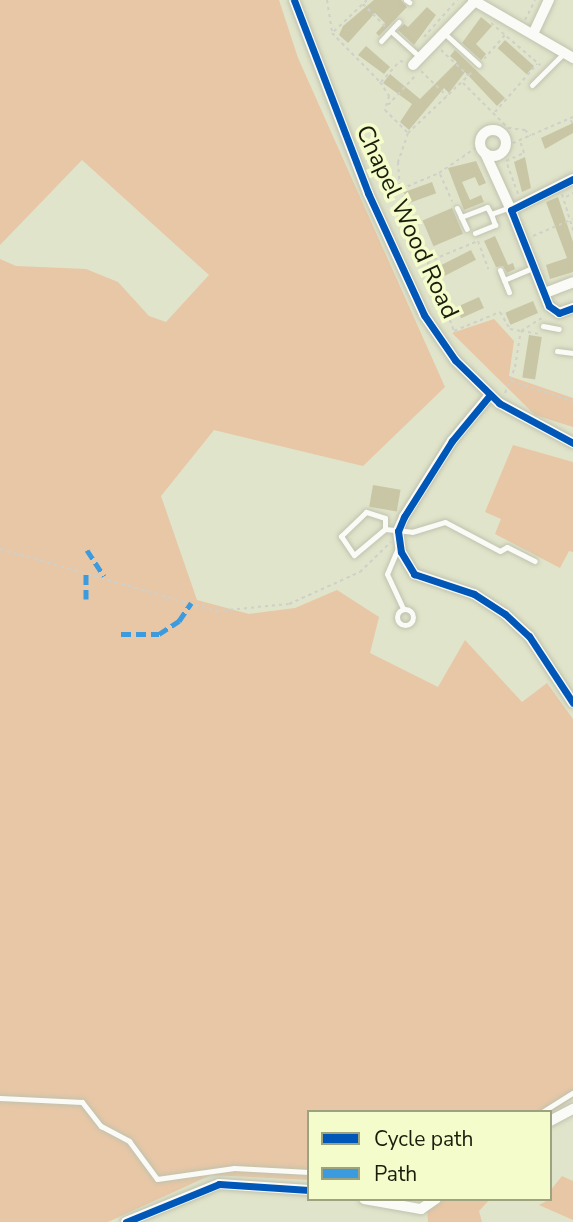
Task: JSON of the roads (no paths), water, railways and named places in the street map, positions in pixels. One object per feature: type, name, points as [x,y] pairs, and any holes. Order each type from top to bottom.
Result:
[{"type":"street","name":"Chapel Wood Road","points":[[294,0],[368,193],[424,315],[455,360],[499,403],[573,443]]},
{"type":"street","points":[[533,34],[549,0]]},
{"type":"street","points":[[417,61],[474,1],[568,56]]},
{"type":"street","points":[[482,149],[496,156],[506,146],[505,130],[486,131],[482,149],[514,207],[522,239],[549,306],[559,313],[573,308]]},
{"type":"street","points":[[514,207],[573,179]]},
{"type":"street","points":[[545,293],[573,282]]},
{"type":"street","points":[[490,395],[452,441],[399,537],[414,574],[474,594],[505,614],[529,636],[573,703]]},
{"type":"street","points":[[552,1120],[573,1109]]},
{"type":"street","points":[[126,1222],[219,1184],[307,1190]]},
{"type":"street","points":[[375,1201],[421,1209],[433,1201]]},
{"type":"street","points":[[421,1209],[425,1222]]},
{"type":"lane","points":[[381,41],[399,22]]},
{"type":"lane","points":[[391,31],[417,61]]},
{"type":"lane","points":[[444,33],[478,65]]},
{"type":"lane","points":[[532,85],[545,71],[568,56]]},
{"type":"lane","points":[[461,217],[487,207],[495,225],[475,233]]},
{"type":"lane","points":[[491,214],[514,207]]},
{"type":"lane","points":[[457,208],[467,229]]},
{"type":"lane","points":[[503,280],[534,267]]},
{"type":"lane","points":[[500,270],[509,292]]},
{"type":"lane","points":[[543,326],[556,328],[559,313]]},
{"type":"lane","points":[[557,351],[573,353]]},
{"type":"lane","points":[[366,512],[385,517],[385,529],[354,555],[341,536],[366,512]]},
{"type":"lane","points":[[399,537],[445,522],[500,551],[507,547],[535,561]]},
{"type":"lane","points":[[385,529],[399,537]]},
{"type":"lane","points":[[399,537],[387,574],[402,608]]},
{"type":"lane","points":[[545,1110],[573,1093]]},
{"type":"lane","points":[[0,1098],[82,1101],[101,1126],[129,1141],[157,1179],[234,1168],[307,1172]]}]
